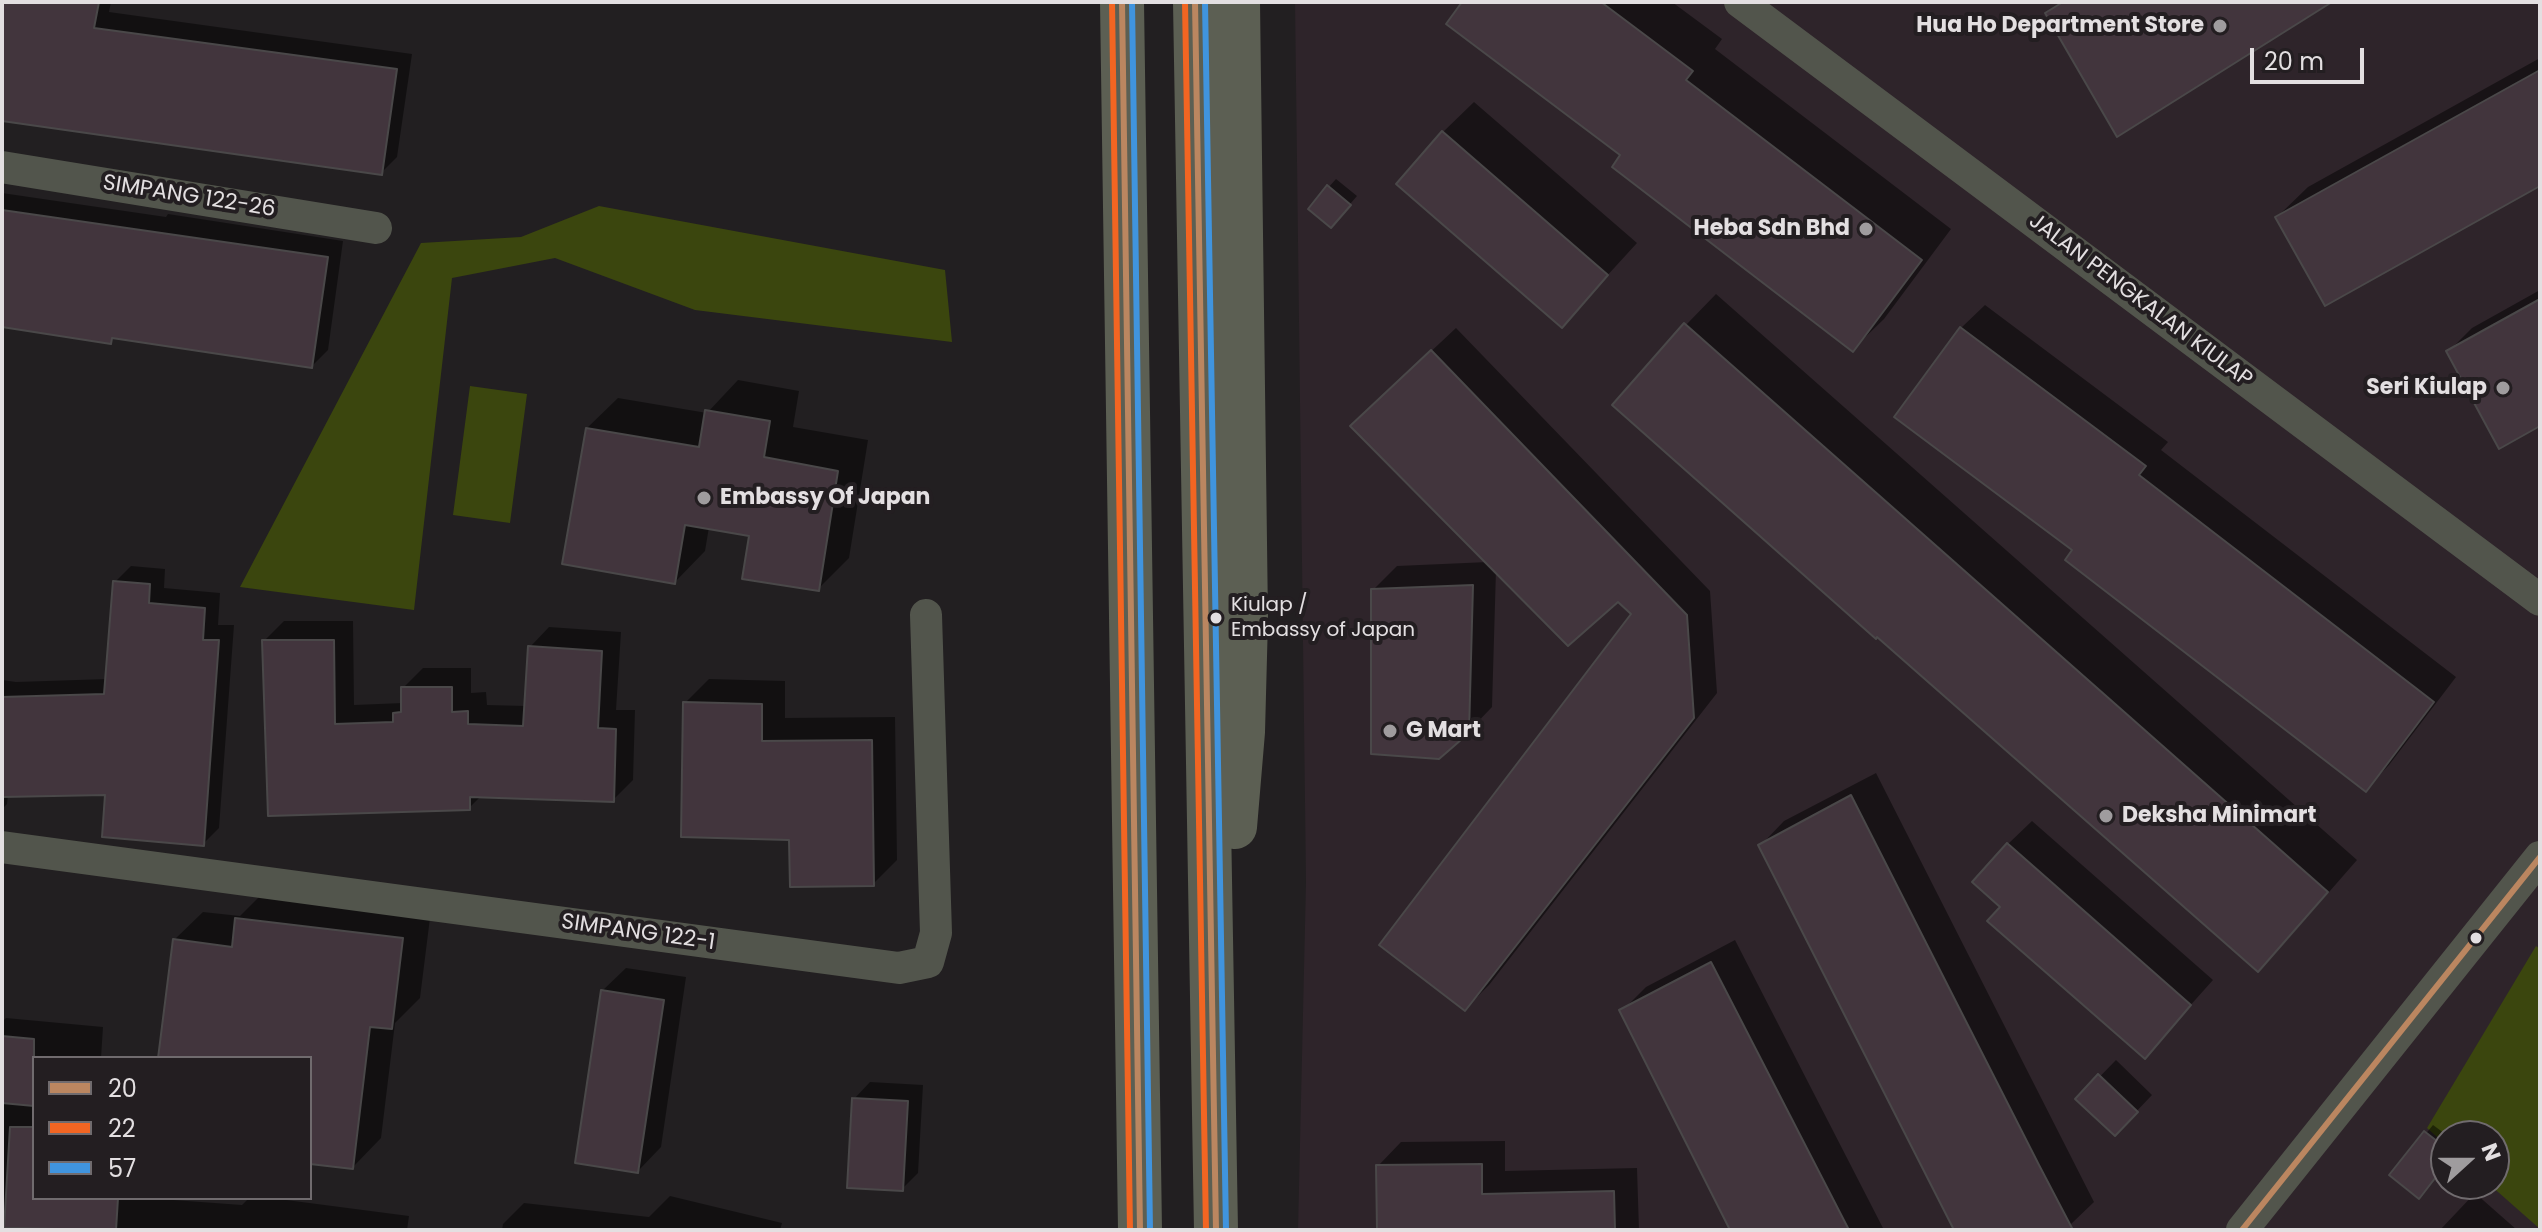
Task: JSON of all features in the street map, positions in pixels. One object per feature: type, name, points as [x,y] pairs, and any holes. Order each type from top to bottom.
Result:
[{"type":"main road","points":[[1122,2],[1140,1230]]},
{"type":"main road","points":[[1195,2],[1216,1230]]},
{"type":"main road","points":[[1214,1106],[1242,748],[1245,633],[1245,377],[1238,2]]},
{"type":"street","name":"JALAN PENGKALAN KIULAP","points":[[1740,2],[2540,600]]},
{"type":"street","name":"SIMPANG 122-26","points":[[2,167],[376,228]]},
{"type":"street","name":"SIMPANG 122-1","points":[[2,847],[899,968],[928,962],[936,933],[926,615]]},
{"type":"street","points":[[2242,1230],[2540,857]]},
{"type":"shaded area","points":[[1295,2],[2540,2],[2540,1230],[1298,1230],[1306,882]]},
{"type":"green space","points":[[599,206],[945,270],[952,342],[695,310],[555,258],[452,278],[414,610],[240,587],[421,243],[521,237]]},
{"type":"green space","points":[[470,386],[527,394],[510,523],[453,515]]},
{"type":"green space","points":[[2536,946],[2540,949],[2540,1229],[2507,1200],[2510,1200],[2510,1120],[2432,1120]]},
{"type":"building","points":[[2,2],[99,2],[94,28],[397,69],[382,175],[2,121]]},
{"type":"building","points":[[1462,2],[1601,2],[1693,71],[1686,80],[1922,260],[1853,352],[1612,167],[1620,155],[1446,24]]},
{"type":"building","points":[[2063,2],[2332,2],[2117,137],[2045,13]]},
{"type":"building","points":[[2540,70],[2540,186],[2325,306],[2275,217]]},
{"type":"building","points":[[1442,131],[1608,275],[1562,328],[1396,184]]},
{"type":"building","points":[[1327,185],[1351,205],[1331,228],[1308,209]]},
{"type":"building","points":[[2,210],[328,257],[312,368],[112,338],[111,344],[2,327]]},
{"type":"building","name":"Seri Kiulap","points":[[2540,299],[2540,426],[2499,449],[2446,351]]},
{"type":"building","points":[[1684,323],[2328,892],[2258,972],[1612,405]]},
{"type":"building","points":[[1960,327],[2146,466],[2139,475],[2434,702],[2366,792],[2065,560],[2072,550],[1894,417]]},
{"type":"building","points":[[1431,350],[1687,615],[1694,718],[1465,1011],[1379,945],[1631,614],[1618,602],[1568,646],[1350,426]]},
{"type":"building","name":"Embassy Of Japan","points":[[705,410],[770,421],[764,457],[838,471],[819,591],[742,579],[749,536],[685,525],[675,584],[562,564],[586,428],[699,447]]},
{"type":"building","points":[[113,581],[150,584],[149,603],[205,608],[203,640],[219,640],[204,846],[102,837],[105,795],[2,797],[2,697],[104,694]]},
{"type":"building","points":[[1473,585],[1469,733],[1439,759],[1371,754],[1371,589]]},
{"type":"building","points":[[262,640],[334,640],[335,724],[393,722],[393,713],[401,712],[401,687],[452,687],[452,712],[468,711],[468,724],[523,726],[528,646],[602,651],[598,728],[616,729],[614,802],[470,797],[470,810],[268,816]]},
{"type":"building","points":[[683,702],[762,704],[762,741],[872,740],[874,886],[790,887],[789,840],[681,837]]},
{"type":"building","points":[[1851,795],[2073,1230],[1954,1230],[1758,845]]},
{"type":"building","points":[[2007,843],[2191,1005],[2145,1059],[1987,921],[2000,907],[1972,882]]},
{"type":"building","points":[[235,918],[403,938],[392,1029],[370,1027],[353,1169],[312,1164],[312,1056],[158,1056],[173,939],[232,947]]},
{"type":"building","points":[[1711,962],[1849,1230],[1730,1230],[1619,1010]]},
{"type":"building","points":[[601,990],[664,1000],[638,1173],[575,1163]]},
{"type":"building","points":[[2,1036],[34,1039],[32,1106],[2,1103]]},
{"type":"building","points":[[2098,1074],[2138,1112],[2115,1136],[2075,1099]]},
{"type":"building","points":[[852,1098],[908,1101],[903,1191],[847,1188]]},
{"type":"building","points":[[10,1127],[32,1127],[32,1200],[118,1200],[116,1230],[4,1228]]},
{"type":"building","points":[[2424,1131],[2430,1136],[2430,1185],[2419,1199],[2389,1175]]},
{"type":"building","points":[[1482,1164],[1482,1194],[1614,1191],[1615,1230],[1377,1230],[1376,1165]]},
{"type":"transit line","name":"22","points":[[1112,2],[1130,1230]]},
{"type":"transit line","name":"20","points":[[1122,2],[1140,1230]]},
{"type":"transit line","name":"57","points":[[1132,2],[1150,1230]]},
{"type":"transit line","name":"22","points":[[1185,2],[1206,1230]]},
{"type":"transit line","name":"20","points":[[1195,2],[1216,1230]]},
{"type":"transit line","name":"57","points":[[1205,2],[1226,1230]]},
{"type":"transit line","name":"20","points":[[2242,1230],[2540,857]]},
{"type":"place","name":"Hua Ho Department Store","points":[[2220,26]]},
{"type":"place","name":"Heba Sdn Bhd","points":[[1866,229]]},
{"type":"place","name":"Seri Kiulap","points":[[2503,388]]},
{"type":"place","name":"Embassy Of Japan","points":[[704,498]]},
{"type":"place","name":"Kiulap / Embassy of Japan","points":[[1216,618]]},
{"type":"place","name":"G Mart","points":[[1390,731]]},
{"type":"place","name":"Deksha Minimart","points":[[2106,816]]}]
